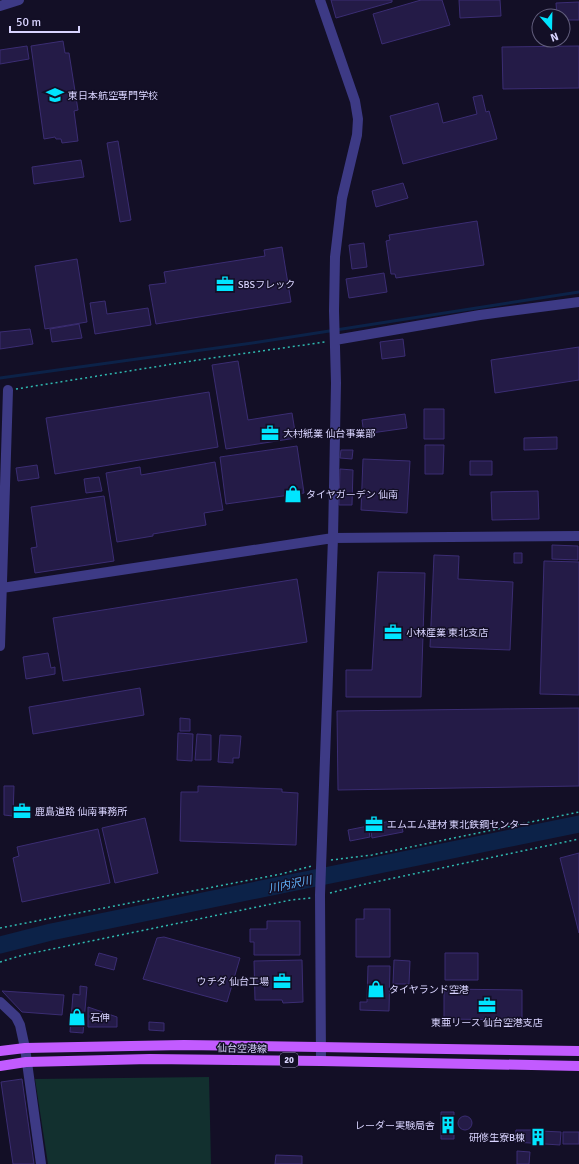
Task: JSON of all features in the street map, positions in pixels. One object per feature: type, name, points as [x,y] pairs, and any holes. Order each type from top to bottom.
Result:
[{"type":"main road","name":"仙台空港線","points":[[0,1051],[25,1048],[184,1045],[579,1051]]},
{"type":"main road","name":"仙台空港線","points":[[0,1066],[26,1062],[150,1059],[579,1066]]},
{"type":"street","points":[[0,6],[19,0]]},
{"type":"street","points":[[320,0],[355,101],[358,119],[357,135],[342,198],[335,257],[334,311],[336,383],[333,538],[320,896],[321,1061]]},
{"type":"street","points":[[335,338],[472,316],[579,302]]},
{"type":"street","points":[[0,646],[2,525],[8,390]]},
{"type":"street","points":[[2,588],[333,538],[579,536]]},
{"type":"street","points":[[0,1002],[16,1017],[20,1025],[25,1048],[41,1164]]},
{"type":"path","points":[[8,390],[335,338]]},
{"type":"path","points":[[0,928],[281,874],[321,863],[372,855],[579,812]]},
{"type":"path","points":[[0,962],[30,953],[284,901],[320,896],[361,885],[579,839]]},
{"type":"green space","points":[[209,1077],[211,1164],[48,1164],[35,1079]]},
{"type":"building","points":[[331,0],[392,0],[392,2],[336,18]]},
{"type":"building","points":[[421,0],[442,0],[450,25],[382,44],[373,14]]},
{"type":"building","points":[[459,0],[500,0],[501,16],[460,18]]},
{"type":"building","points":[[579,2],[579,20],[571,20],[571,8],[556,8],[556,3]]},
{"type":"building","points":[[63,41],[65,53],[69,53],[78,110],[74,111],[78,141],[62,143],[61,139],[56,139],[55,137],[44,139],[31,46]]},
{"type":"building","points":[[27,46],[29,59],[0,64],[0,50]]},
{"type":"building","points":[[571,46],[579,46],[579,88],[503,89],[502,47],[571,48]]},
{"type":"building","points":[[482,95],[486,112],[489,111],[497,139],[403,164],[390,116],[438,103],[443,123],[477,114],[473,97]]},
{"type":"building","points":[[118,141],[131,220],[120,222],[107,143]]},
{"type":"building","points":[[81,160],[84,177],[34,184],[32,167]]},
{"type":"building","points":[[403,183],[408,198],[376,207],[372,191]]},
{"type":"building","points":[[477,221],[484,265],[396,278],[395,274],[391,274],[386,241],[390,240],[389,235]]},
{"type":"building","points":[[364,243],[367,267],[352,269],[349,245]]},
{"type":"building","points":[[282,247],[291,302],[156,324],[149,285],[166,283],[164,272],[265,256],[264,250]]},
{"type":"building","points":[[77,259],[87,322],[45,329],[35,266]]},
{"type":"building","points":[[384,273],[387,292],[349,298],[346,279]]},
{"type":"building","points":[[105,301],[107,314],[148,308],[151,325],[95,334],[90,303]]},
{"type":"building","points":[[79,324],[82,338],[52,342],[50,329]]},
{"type":"building","points":[[30,329],[33,344],[0,349],[0,332]]},
{"type":"building","points":[[403,339],[405,356],[382,359],[380,342]]},
{"type":"building","points":[[579,347],[579,380],[495,393],[491,360]]},
{"type":"building","points":[[238,361],[248,420],[292,413],[296,438],[226,449],[212,365]]},
{"type":"building","points":[[209,392],[218,447],[55,474],[46,418]]},
{"type":"building","points":[[424,409],[444,409],[444,439],[424,439]]},
{"type":"building","points":[[405,414],[407,428],[364,434],[362,420]]},
{"type":"building","points":[[557,437],[557,449],[524,450],[524,438]]},
{"type":"building","points":[[425,445],[444,445],[443,474],[425,474]]},
{"type":"building","points":[[297,446],[304,493],[226,504],[220,457]]},
{"type":"building","points":[[341,450],[353,450],[352,459],[340,458]]},
{"type":"building","points":[[363,459],[410,461],[407,513],[361,510]]},
{"type":"building","points":[[470,461],[492,461],[492,475],[470,475]]},
{"type":"building","points":[[215,462],[223,510],[204,513],[206,525],[117,542],[106,473],[140,467],[141,475]]},
{"type":"building","points":[[37,465],[39,478],[18,481],[16,468]]},
{"type":"building","points":[[340,469],[353,470],[352,505],[339,505]]},
{"type":"building","points":[[99,477],[102,491],[86,493],[84,479]]},
{"type":"building","points":[[538,491],[539,519],[492,520],[491,492]]},
{"type":"building","points":[[104,496],[114,561],[35,573],[31,548],[37,547],[31,507]]},
{"type":"building","points":[[552,545],[578,546],[578,560],[552,559]]},
{"type":"building","points":[[514,553],[522,553],[522,563],[514,563]]},
{"type":"building","points":[[434,555],[459,556],[458,579],[513,582],[510,650],[430,647]]},
{"type":"building","points":[[544,561],[579,562],[579,695],[540,694]]},
{"type":"building","points":[[378,572],[425,573],[421,697],[346,697],[346,670],[372,670]]},
{"type":"building","points":[[297,579],[307,642],[63,681],[53,618]]},
{"type":"building","points":[[48,653],[51,668],[55,667],[55,674],[26,679],[23,657]]},
{"type":"building","points":[[140,688],[144,715],[33,734],[29,707]]},
{"type":"building","points":[[579,708],[579,786],[338,790],[337,711]]},
{"type":"building","points":[[180,718],[190,719],[190,731],[180,731]]},
{"type":"building","points":[[178,733],[193,734],[192,761],[177,760]]},
{"type":"building","points":[[197,734],[211,735],[211,760],[195,760]]},
{"type":"building","points":[[220,735],[241,736],[239,758],[233,758],[233,763],[218,762]]},
{"type":"building","points":[[4,786],[14,786],[13,816],[4,815]]},
{"type":"building","points":[[198,786],[282,789],[282,792],[298,793],[296,845],[180,841],[181,792],[198,792]]},
{"type":"building","points":[[145,818],[158,873],[115,883],[102,828]]},
{"type":"building","points":[[391,821],[392,828],[402,827],[403,832],[372,838],[370,825]]},
{"type":"building","points":[[368,826],[370,837],[350,841],[348,830]]},
{"type":"building","points":[[98,829],[110,883],[22,902],[13,858],[19,856],[17,847]]},
{"type":"building","points":[[579,853],[579,933],[560,858]]},
{"type":"building","points":[[364,909],[390,909],[390,957],[356,957],[356,919],[364,919]]},
{"type":"building","points":[[267,921],[300,921],[300,955],[254,955],[254,942],[250,942],[250,929],[267,929]]},
{"type":"building","points":[[164,937],[240,958],[227,1002],[143,979],[157,938]]},
{"type":"building","points":[[99,953],[117,958],[114,970],[95,965]]},
{"type":"building","points":[[445,953],[478,953],[478,980],[445,980]]},
{"type":"building","points":[[302,960],[303,1002],[283,1003],[282,1000],[255,1000],[254,961]]},
{"type":"building","points":[[394,960],[410,961],[409,984],[393,984]]},
{"type":"building","points":[[368,966],[390,966],[389,1011],[360,1010],[360,1002],[367,1002]]},
{"type":"building","points":[[80,986],[87,987],[83,1033],[70,1032],[73,994],[80,995]]},
{"type":"building","points":[[444,989],[522,990],[522,1020],[444,1019]]},
{"type":"building","points":[[2,991],[64,995],[62,1015],[22,1012]]},
{"type":"building","points":[[88,1007],[117,1017],[117,1027],[88,1027]]},
{"type":"building","points":[[149,1022],[164,1023],[164,1031],[149,1030]]},
{"type":"building","points":[[22,1079],[34,1164],[13,1164],[1,1082]]},
{"type":"building","name":"レーダー実験局舎","points":[[441,1112],[454,1112],[454,1139],[441,1139]]},
{"type":"building","points":[[462,1116],[468,1116],[472,1120],[472,1126],[468,1130],[462,1130],[458,1126],[458,1120]]},
{"type":"building","name":"研修生寮B棟","points":[[536,1128],[541,1129],[541,1131],[561,1132],[560,1145],[515,1142],[516,1130],[536,1130]]},
{"type":"building","points":[[563,1132],[579,1132],[579,1144],[563,1144]]},
{"type":"building","points":[[517,1151],[530,1152],[529,1164],[517,1164]]},
{"type":"building","points":[[276,1155],[302,1156],[302,1164],[275,1164]]},
{"type":"waterway","points":[[0,378],[259,342],[579,292]]},
{"type":"waterway","name":"川内沢川","points":[[0,945],[51,932],[579,824]]},
{"type":"place","name":"東日本航空専門学校","points":[[55,95]]},
{"type":"place","name":"SBSフレック","points":[[225,284]]},
{"type":"place","name":"大村紙業 仙台事業部","points":[[270,433]]},
{"type":"place","name":"タイヤガーデン 仙南","points":[[293,494]]},
{"type":"place","name":"小林産業 東北支店","points":[[393,632]]},
{"type":"place","name":"鹿島道路 仙南事務所","points":[[22,811]]},
{"type":"place","name":"エムエム建材 東北鉄鋼センター","points":[[374,824]]},
{"type":"place","name":"ウチダ 仙台工場","points":[[282,981]]},
{"type":"place","name":"タイヤランド空港","points":[[376,989]]},
{"type":"place","name":"東亜リース 仙台空港支店","points":[[487,1005]]},
{"type":"place","name":"石伸","points":[[77,1017]]},
{"type":"place","name":"レーダー実験局舎","points":[[448,1125]]},
{"type":"place","name":"研修生寮B棟","points":[[538,1137]]}]
